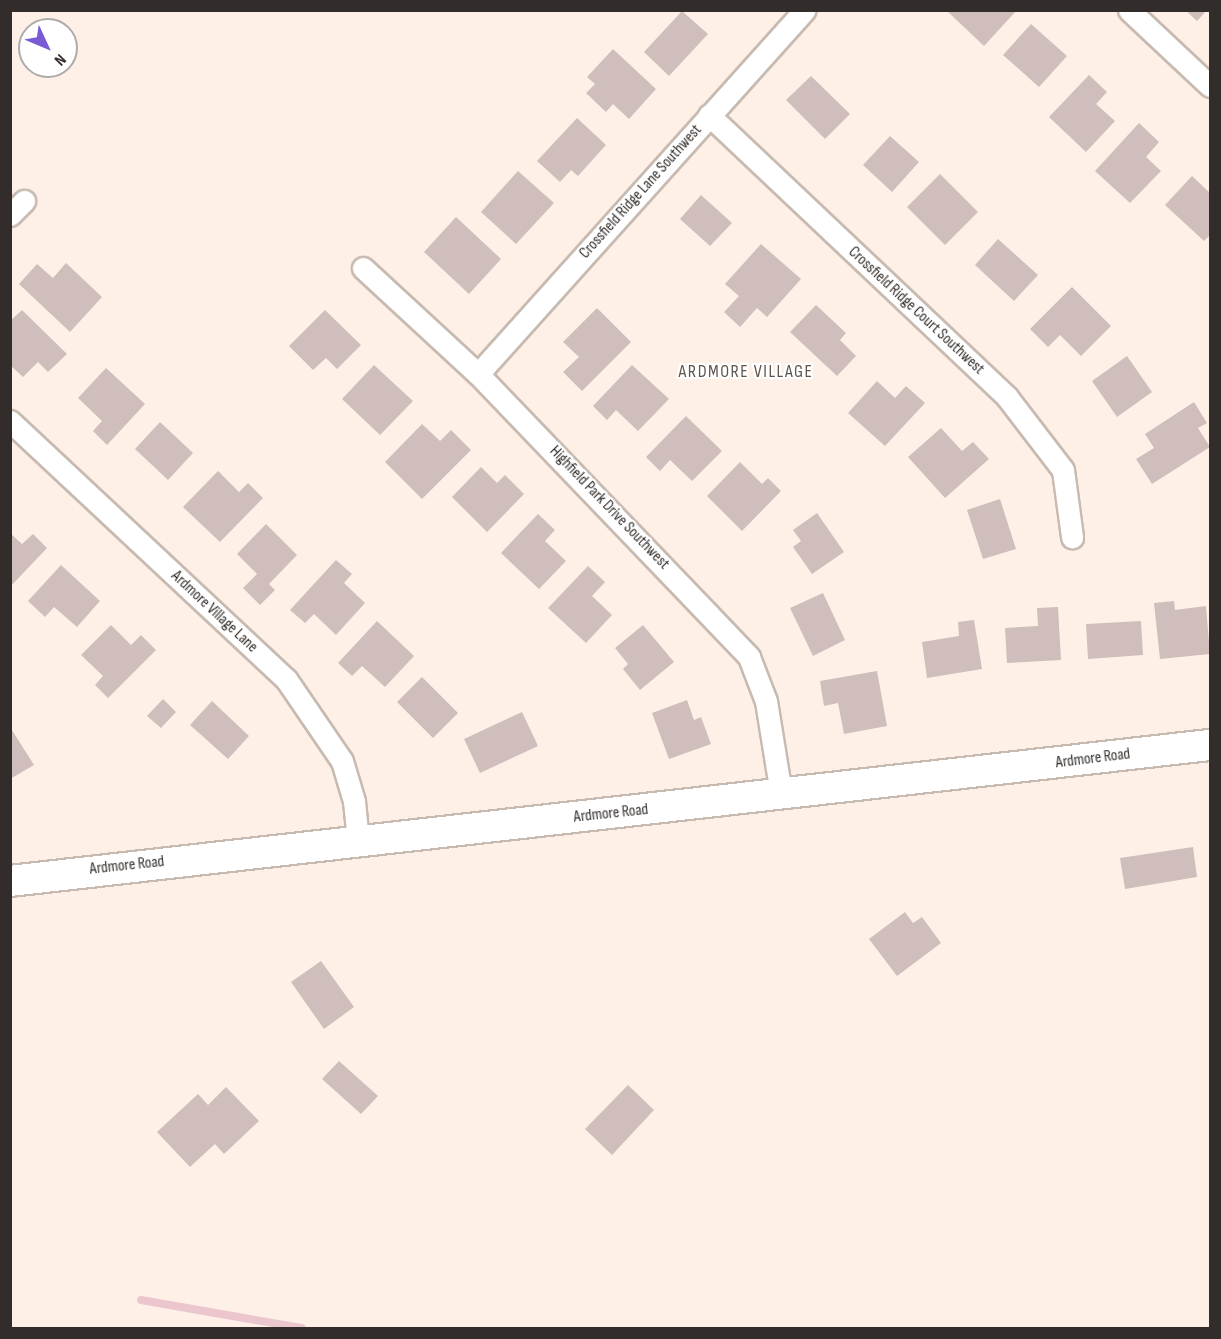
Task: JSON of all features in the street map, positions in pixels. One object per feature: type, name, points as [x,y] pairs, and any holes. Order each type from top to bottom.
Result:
[{"type":"street","name":"Crossfield Ridge Lane Southwest","points":[[478,374],[805,10]]},
{"type":"street","points":[[1129,10],[1210,86]]},
{"type":"street","name":"Crossfield Ridge Court Southwest","points":[[709,115],[1007,397],[1063,470],[1072,537]]},
{"type":"street","name":"Highfield Park Drive Southwest","points":[[363,268],[478,374],[749,657],[766,702],[781,794]]},
{"type":"street","name":"Ardmore Village Lane","points":[[10,421],[286,680],[342,761],[354,801],[358,841]]},
{"type":"street","name":"Ardmore Road","points":[[10,880],[1210,746]]},
{"type":"building","points":[[946,10],[1017,10],[984,46]]},
{"type":"building","points":[[1185,10],[1207,10],[1197,21]]},
{"type":"building","points":[[682,11],[708,34],[669,76],[644,52]]},
{"type":"building","points":[[1031,24],[1067,56],[1039,87],[1003,55]]},
{"type":"building","points":[[613,49],[656,89],[629,119],[613,104],[606,112],[586,93],[595,84],[587,77]]},
{"type":"building","points":[[1089,75],[1107,92],[1096,104],[1115,121],[1086,152],[1049,117]]},
{"type":"building","points":[[811,76],[850,114],[825,139],[786,100]]},
{"type":"building","points":[[577,118],[606,145],[578,176],[571,170],[560,182],[537,161]]},
{"type":"building","points":[[1139,123],[1159,142],[1146,157],[1161,171],[1130,203],[1095,171]]},
{"type":"building","points":[[890,136],[919,162],[892,192],[863,165]]},
{"type":"building","points":[[518,171],[554,203],[516,244],[481,212]]},
{"type":"building","points":[[940,174],[978,212],[945,245],[907,207]]},
{"type":"building","points":[[1192,176],[1210,193],[1210,235],[1204,241],[1165,205]]},
{"type":"building","points":[[701,195],[732,223],[710,246],[680,219]]},
{"type":"building","points":[[456,217],[501,259],[469,294],[424,252]]},
{"type":"building","points":[[998,239],[1038,275],[1014,301],[975,265]]},
{"type":"building","points":[[761,244],[801,279],[767,317],[757,308],[740,327],[724,312],[739,296],[725,284]]},
{"type":"building","points":[[66,263],[102,297],[70,332],[19,284],[37,264],[53,278]]},
{"type":"building","points":[[1072,287],[1111,326],[1081,356],[1060,335],[1048,347],[1030,329]]},
{"type":"building","points":[[816,305],[846,333],[840,340],[856,356],[837,376],[790,332]]},
{"type":"building","points":[[597,308],[631,342],[582,391],[563,372],[579,357],[563,342]]},
{"type":"building","points":[[22,310],[67,354],[48,372],[38,362],[23,377],[10,365],[10,321]]},
{"type":"building","points":[[325,310],[361,345],[337,369],[326,358],[313,370],[289,346]]},
{"type":"building","points":[[1127,356],[1152,392],[1117,417],[1092,381]]},
{"type":"building","points":[[374,365],[413,401],[380,435],[342,399]]},
{"type":"building","points":[[632,365],[669,399],[638,431],[616,410],[607,420],[593,406]]},
{"type":"building","points":[[106,368],[145,404],[107,445],[93,431],[102,421],[78,398]]},
{"type":"building","points":[[877,381],[895,398],[906,386],[925,403],[885,446],[848,413]]},
{"type":"building","points":[[1194,402],[1207,423],[1198,428],[1210,447],[1152,484],[1136,459],[1154,448],[1145,434]]},
{"type":"building","points":[[686,416],[722,451],[692,481],[670,460],[660,471],[646,457]]},
{"type":"building","points":[[160,422],[193,453],[168,480],[135,449]]},
{"type":"building","points":[[422,424],[440,441],[451,430],[471,450],[422,499],[385,462]]},
{"type":"building","points":[[941,428],[962,451],[973,442],[989,459],[945,498],[908,457]]},
{"type":"building","points":[[740,462],[762,484],[768,478],[781,491],[742,531],[707,496]]},
{"type":"building","points":[[481,467],[497,483],[505,475],[524,494],[487,532],[452,497]]},
{"type":"building","points":[[218,471],[239,492],[248,483],[263,498],[220,542],[183,507]]},
{"type":"building","points":[[1000,499],[1016,549],[983,559],[967,510]]},
{"type":"building","points":[[817,513],[844,552],[812,574],[793,547],[801,541],[793,530]]},
{"type":"building","points":[[538,514],[555,530],[545,541],[566,561],[539,589],[501,553]]},
{"type":"building","points":[[266,524],[297,555],[269,584],[275,590],[260,605],[243,588],[257,574],[237,554]]},
{"type":"building","points":[[10,533],[22,544],[33,534],[47,548],[10,587]]},
{"type":"building","points":[[336,560],[352,574],[344,583],[365,603],[336,635],[314,614],[305,623],[290,610]]},
{"type":"building","points":[[61,565],[100,601],[77,627],[54,607],[45,617],[28,601]]},
{"type":"building","points":[[588,566],[605,582],[592,596],[612,615],[586,643],[548,608]]},
{"type":"building","points":[[823,593],[845,640],[813,656],[790,608]]},
{"type":"building","points":[[1174,601],[1175,610],[1206,606],[1210,654],[1160,659],[1154,603]]},
{"type":"building","points":[[1058,607],[1061,660],[1007,663],[1005,628],[1038,626],[1037,608]]},
{"type":"building","points":[[974,620],[982,669],[927,678],[922,642],[959,636],[958,622]]},
{"type":"building","points":[[377,621],[414,656],[385,687],[362,666],[352,676],[338,663]]},
{"type":"building","points":[[1141,621],[1143,655],[1088,659],[1086,624]]},
{"type":"building","points":[[111,625],[131,645],[141,635],[156,650],[108,698],[95,685],[103,676],[81,655]]},
{"type":"building","points":[[643,625],[674,662],[640,690],[623,669],[628,664],[615,648]]},
{"type":"building","points":[[877,671],[887,726],[844,734],[838,703],[824,706],[820,681]]},
{"type":"building","points":[[422,677],[458,713],[433,738],[397,702]]},
{"type":"building","points":[[163,699],[176,712],[161,728],[147,716]]},
{"type":"building","points":[[687,700],[694,720],[701,717],[711,744],[669,759],[652,713]]},
{"type":"building","points":[[212,701],[249,736],[228,759],[190,725]]},
{"type":"building","points":[[522,712],[538,746],[480,773],[464,739]]},
{"type":"building","points":[[10,727],[34,765],[10,779]]},
{"type":"building","points":[[1193,847],[1197,877],[1125,889],[1120,858]]},
{"type":"building","points":[[905,912],[913,923],[922,917],[941,943],[897,976],[869,939]]},
{"type":"building","points":[[321,961],[354,1007],[324,1029],[291,982]]},
{"type":"building","points":[[339,1061],[378,1096],[361,1114],[322,1079]]},
{"type":"building","points":[[628,1085],[654,1110],[612,1155],[585,1129]]},
{"type":"building","points":[[226,1087],[259,1121],[224,1154],[215,1144],[190,1167],[157,1132],[198,1094],[208,1105]]},
{"type":"waterway","points":[[141,1300],[302,1328]]},
{"type":"district","name":"ARDMORE VILLAGE","points":[[746,372]]}]
